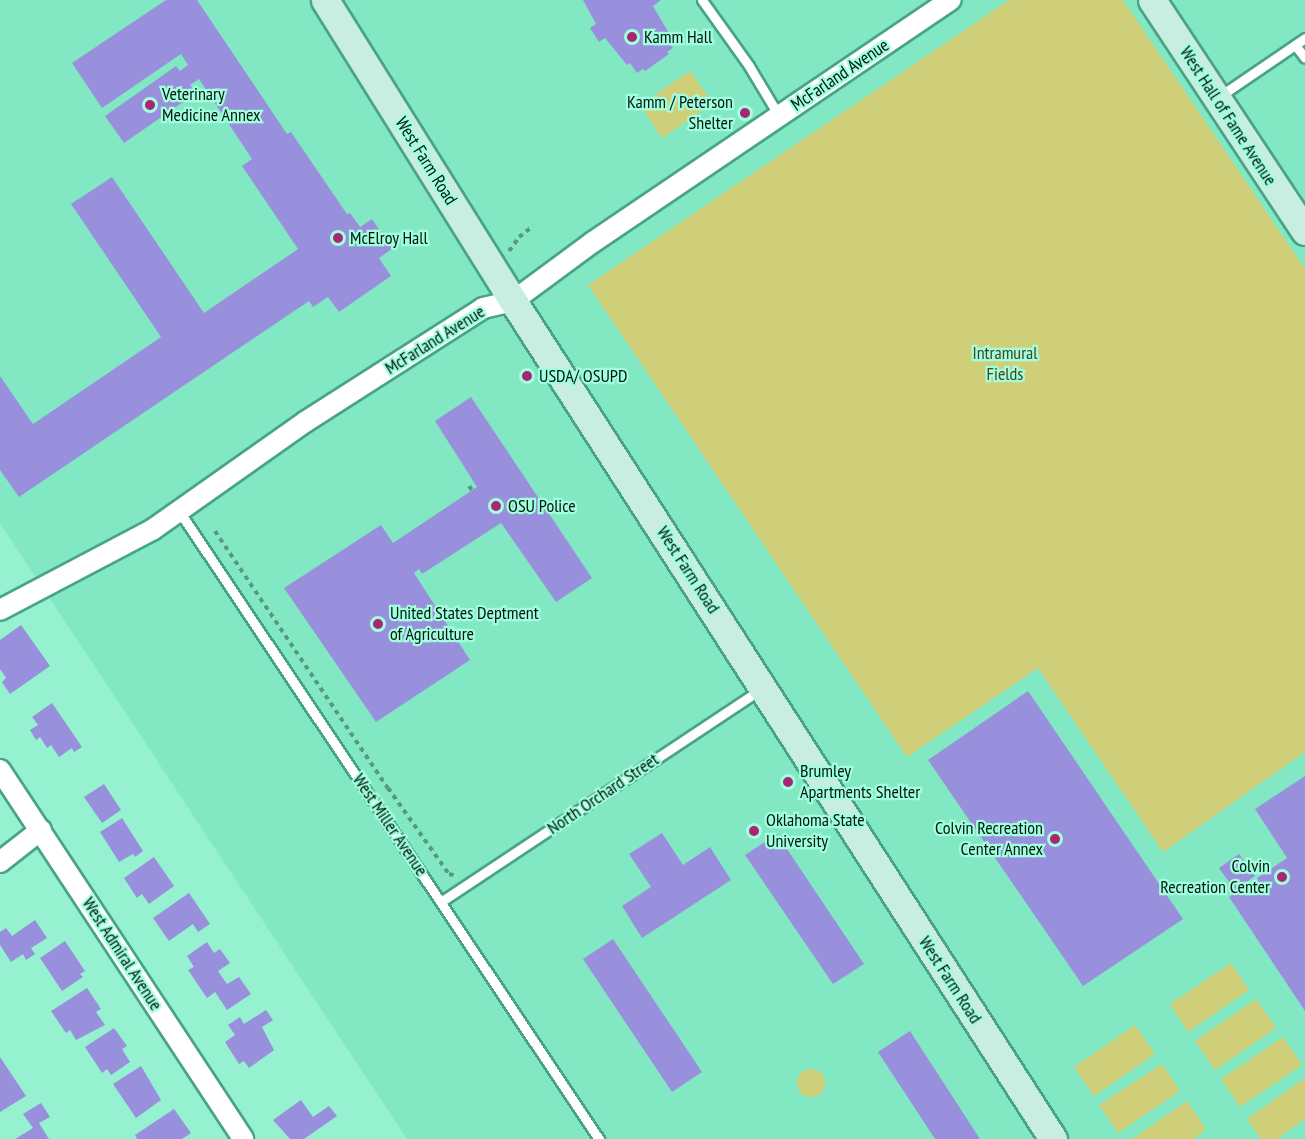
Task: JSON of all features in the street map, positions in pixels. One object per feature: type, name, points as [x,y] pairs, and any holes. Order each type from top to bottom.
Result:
[{"type":"street","name":"West Farm Road","points":[[325,0],[513,301],[764,687],[1053,1139]]},
{"type":"street","name":"McFarland Avenue","points":[[0,610],[105,557],[179,511],[305,422],[483,308],[513,301],[593,242],[951,0]]},
{"type":"street","name":"West Hall of Fame Avenue","points":[[1152,0],[1305,231]]},
{"type":"street","name":"West Admiral Avenue","points":[[0,770],[243,1139]]},
{"type":"street","points":[[0,862],[40,830]]},
{"type":"lane","points":[[702,0],[749,66],[779,116]]},
{"type":"lane","points":[[1216,98],[1305,38]]},
{"type":"lane","points":[[1295,45],[1305,58]]},
{"type":"lane","name":"West Miller Avenue","points":[[179,511],[600,1139]]},
{"type":"lane","name":"North Orchard Street","points":[[442,901],[764,687]]},
{"type":"path","points":[[506,256],[519,237],[533,226]]},
{"type":"path","points":[[215,531],[449,874],[471,882]]},
{"type":"shaded area","name":"Oklahoma State University","points":[[0,0],[1305,0],[1305,1139],[407,1139],[0,523]]},
{"type":"green space","name":"Intramural Fields","points":[[1009,0],[1123,0],[1305,269],[1305,752],[1163,852],[1038,668],[907,757],[588,285]]},
{"type":"green space","points":[[690,71],[713,103],[662,138],[640,105]]},
{"type":"green space","points":[[1231,963],[1249,990],[1188,1032],[1170,1004]]},
{"type":"green space","points":[[1256,999],[1276,1028],[1215,1070],[1195,1041]]},
{"type":"green space","points":[[1135,1025],[1155,1054],[1094,1096],[1074,1067]]},
{"type":"green space","points":[[1283,1037],[1302,1065],[1240,1107],[1221,1079]]},
{"type":"green space","points":[[1162,1064],[1180,1091],[1118,1133],[1099,1105]]},
{"type":"green space","points":[[811,1069],[821,1073],[825,1083],[821,1093],[811,1097],[801,1093],[797,1083],[801,1073]]},
{"type":"green space","points":[[1305,1078],[1305,1119],[1277,1139],[1261,1139],[1247,1119]]},
{"type":"green space","points":[[1187,1101],[1206,1129],[1193,1139],[1132,1139]]},
{"type":"building","name":"McElroy Hall","points":[[166,0],[197,0],[287,134],[291,132],[347,214],[350,213],[360,227],[372,219],[392,249],[379,258],[391,276],[339,312],[328,297],[313,307],[309,301],[19,497],[0,470],[0,376],[33,424],[161,337],[71,204],[112,177],[204,313],[298,249],[242,166],[252,159],[199,79],[190,85],[196,93],[124,143],[105,116],[176,66],[180,71],[188,65],[181,54],[102,108],[72,63]]},
{"type":"building","name":"Kamm Hall","points":[[583,0],[661,0],[653,6],[670,35],[666,38],[673,48],[667,52],[669,54],[645,71],[643,69],[637,73],[630,63],[627,65],[605,38],[599,42],[590,28],[596,24]]},
{"type":"building","points":[[471,397],[592,578],[556,602],[501,523],[422,574],[419,569],[414,573],[470,660],[376,722],[284,588],[381,525],[393,543],[477,487],[435,421]]},
{"type":"building","points":[[21,625],[50,666],[10,694],[2,682],[6,678],[0,669],[0,640]]},
{"type":"building","name":"Colvin Recreation Center Annex","points":[[1028,691],[1183,919],[1083,986],[928,760]]},
{"type":"building","points":[[52,703],[82,747],[74,752],[72,748],[59,757],[51,745],[47,748],[40,737],[36,740],[30,730],[38,725],[32,717]]},
{"type":"building","name":"Colvin Recreation Center","points":[[1305,776],[1305,1011],[1229,897],[1287,858],[1255,809]]},
{"type":"building","points":[[104,784],[121,810],[102,823],[84,797]]},
{"type":"building","points":[[122,818],[143,851],[135,857],[133,854],[119,862],[100,832]]},
{"type":"building","points":[[662,833],[683,865],[710,847],[731,880],[642,938],[622,906],[651,887],[629,854]]},
{"type":"building","points":[[777,834],[864,964],[833,984],[745,855]]},
{"type":"building","points":[[1239,854],[1255,876],[1235,890],[1219,868]]},
{"type":"building","points":[[154,857],[174,886],[149,904],[142,894],[137,898],[124,878]]},
{"type":"building","points":[[189,893],[210,924],[198,932],[193,924],[169,941],[153,918]]},
{"type":"building","points":[[35,920],[47,938],[31,948],[35,954],[26,960],[23,954],[11,962],[0,945],[0,932],[6,928],[12,936]]},
{"type":"building","points":[[613,939],[702,1072],[672,1092],[583,959]]},
{"type":"building","points":[[65,941],[85,971],[80,974],[83,977],[62,991],[40,958]]},
{"type":"building","points":[[207,942],[214,953],[220,949],[230,963],[218,971],[227,984],[239,977],[251,994],[227,1010],[215,992],[207,998],[188,970],[194,967],[187,956]]},
{"type":"building","points":[[87,988],[101,1009],[96,1012],[105,1025],[76,1040],[70,1030],[66,1033],[51,1011]]},
{"type":"building","points":[[266,1010],[273,1020],[262,1027],[274,1050],[249,1068],[244,1061],[239,1064],[225,1042],[235,1035],[228,1025],[240,1017],[244,1024]]},
{"type":"building","points":[[114,1028],[127,1046],[122,1049],[130,1062],[111,1075],[107,1069],[102,1073],[85,1047]]},
{"type":"building","points":[[910,1031],[980,1139],[935,1139],[878,1052]]},
{"type":"building","points":[[0,1057],[26,1096],[0,1112]]},
{"type":"building","points":[[141,1066],[161,1100],[136,1118],[113,1084]]},
{"type":"building","points":[[301,1100],[313,1117],[329,1106],[337,1116],[304,1139],[290,1139],[273,1120]]},
{"type":"building","points":[[41,1103],[50,1117],[39,1123],[49,1139],[15,1139],[33,1128],[23,1114]]},
{"type":"building","points":[[174,1109],[191,1133],[182,1139],[137,1139],[135,1135]]},
{"type":"place","name":"Kamm Hall","points":[[632,37]]},
{"type":"place","name":"Veterinary Medicine Annex","points":[[150,105]]},
{"type":"place","name":"Kamm / Peterson Shelter","points":[[745,113]]},
{"type":"place","name":"McElroy Hall","points":[[338,238]]},
{"type":"place","name":"USDA/ OSUPD","points":[[527,376]]},
{"type":"place","name":"OSU Police","points":[[496,506]]},
{"type":"place","name":"United States Deptment of Agriculture","points":[[378,624]]},
{"type":"place","name":"Brumley Apartments Shelter","points":[[788,782]]},
{"type":"place","name":"Oklahoma State University","points":[[754,831]]},
{"type":"place","name":"Colvin Recreation Center Annex","points":[[1055,839]]},
{"type":"place","name":"Colvin Recreation Center","points":[[1282,877]]}]
